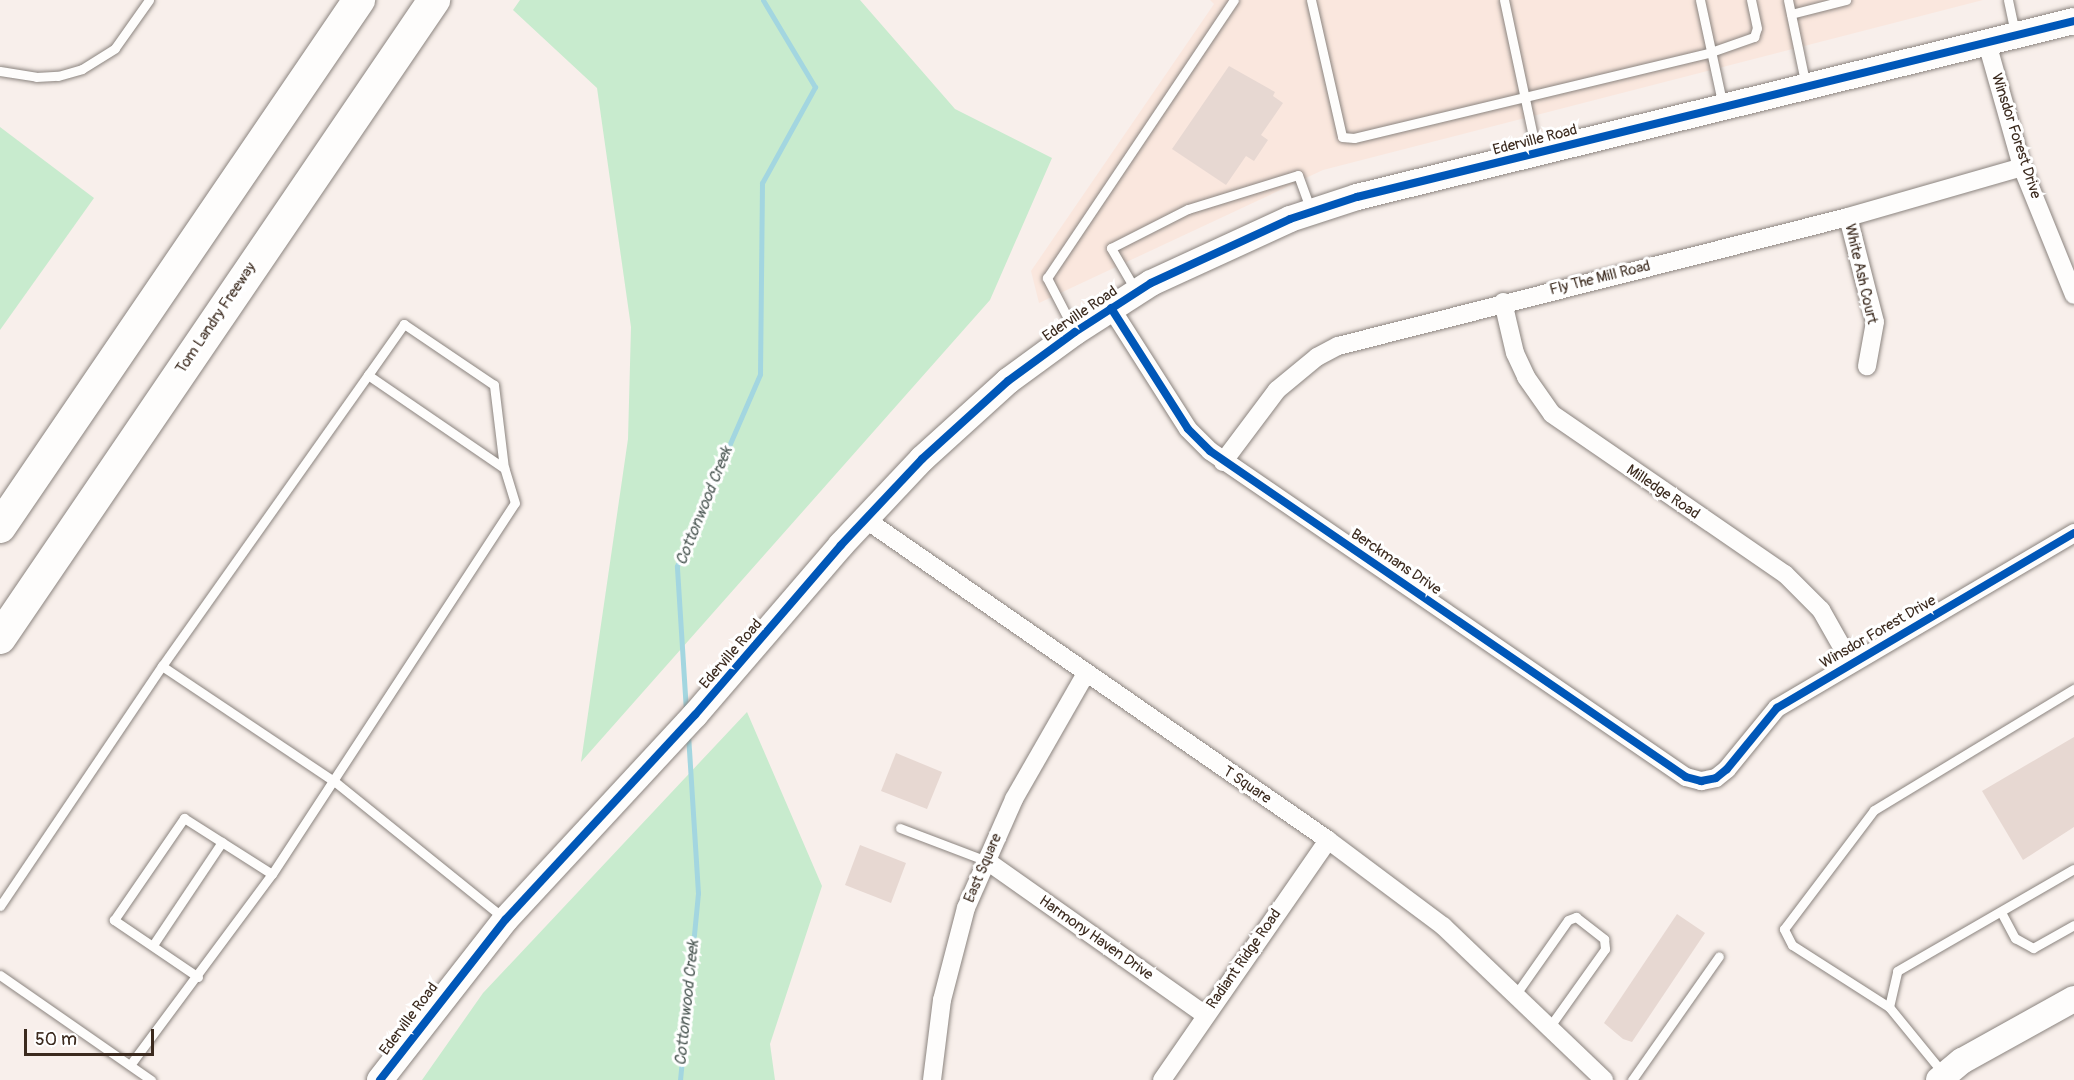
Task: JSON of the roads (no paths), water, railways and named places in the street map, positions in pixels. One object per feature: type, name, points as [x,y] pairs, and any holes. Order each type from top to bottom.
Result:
[{"type":"highway","points":[[0,527],[359,0]]},
{"type":"highway","name":"Tom Landry Freeway","points":[[0,638],[434,0]]},
{"type":"highway","points":[[0,645],[36,585]]},
{"type":"street","name":"Ederville Road","points":[[380,1080],[506,919],[762,640],[865,519],[922,459],[1008,381],[1111,308],[1246,238],[1312,212],[1537,153],[2074,21]]},
{"type":"street","name":"Winsdor Forest Drive","points":[[1987,43],[2022,167],[2074,296]]},
{"type":"street","name":"Fly The Mill Road","points":[[1223,462],[1277,390],[1317,357],[1378,333],[1848,217],[2022,167]]},
{"type":"street","name":"White Ash Court","points":[[1848,217],[1875,322],[1867,366]]},
{"type":"street","name":"Milledge Road","points":[[1503,302],[1515,353],[1526,377],[1552,414],[1785,574],[1821,610],[1851,663]]},
{"type":"street","name":"Berckmans Drive","points":[[1111,308],[1188,429],[1223,462],[1686,777],[1701,781],[1716,778]]},
{"type":"street","name":"T Square","points":[[865,519],[1085,675],[1329,840],[1443,926],[1516,994],[1548,1029],[1604,1080]]},
{"type":"street","name":"Winsdor Forest Drive","points":[[1716,778],[1777,708],[2074,533]]},
{"type":"street","name":"East Square","points":[[932,1080],[942,1000],[966,908],[1014,799],[1085,675]]},
{"type":"street","name":"Radiant Ridge Road","points":[[1162,1080],[1205,1015],[1329,840]]},
{"type":"street","name":"Harmony Haven Drive","points":[[987,861],[1205,1015]]},
{"type":"street","points":[[1942,1078],[1972,1054],[2074,999]]},
{"type":"lane","points":[[0,71],[47,77],[82,69],[115,48],[149,0]]},
{"type":"lane","points":[[1075,332],[1047,278],[1234,0]]},
{"type":"lane","points":[[1311,0],[1342,136],[1353,138],[1711,52],[1754,37],[1758,28],[1751,0]]},
{"type":"lane","points":[[1504,0],[1537,153]]},
{"type":"lane","points":[[1700,0],[1724,108]]},
{"type":"lane","points":[[1788,0],[1807,88]]},
{"type":"lane","points":[[1791,14],[1846,0]]},
{"type":"lane","points":[[2008,0],[2016,36]]},
{"type":"lane","points":[[1137,293],[1111,248],[1188,209],[1298,175],[1312,212]]},
{"type":"lane","points":[[0,906],[162,666],[404,324],[494,385],[504,468],[515,503],[272,874],[198,977],[130,1065]]},
{"type":"lane","points":[[368,375],[504,468]]},
{"type":"lane","points":[[162,666],[334,781],[506,919]]},
{"type":"lane","points":[[1942,1078],[1889,1007],[1792,945],[1784,929],[1874,810],[2074,689]]},
{"type":"lane","points":[[198,977],[114,920],[184,818],[272,874]]},
{"type":"lane","points":[[900,828],[987,861]]},
{"type":"lane","points":[[153,945],[222,842]]},
{"type":"lane","points":[[1889,1007],[1897,971],[2074,869]]},
{"type":"lane","points":[[2001,912],[2015,938],[2033,948],[2074,925]]},
{"type":"lane","points":[[1516,994],[1568,920],[1576,917],[1604,939],[1605,949],[1548,1029]]},
{"type":"lane","points":[[1632,1080],[1719,956]]},
{"type":"lane","points":[[0,975],[151,1080]]},
{"type":"waterway","name":"Cottonwood Creek","points":[[686,711],[677,566],[760,374],[762,183],[815,87],[763,0]]},
{"type":"waterway","name":"Cottonwood Creek","points":[[680,1080],[698,893],[688,735]]}]
